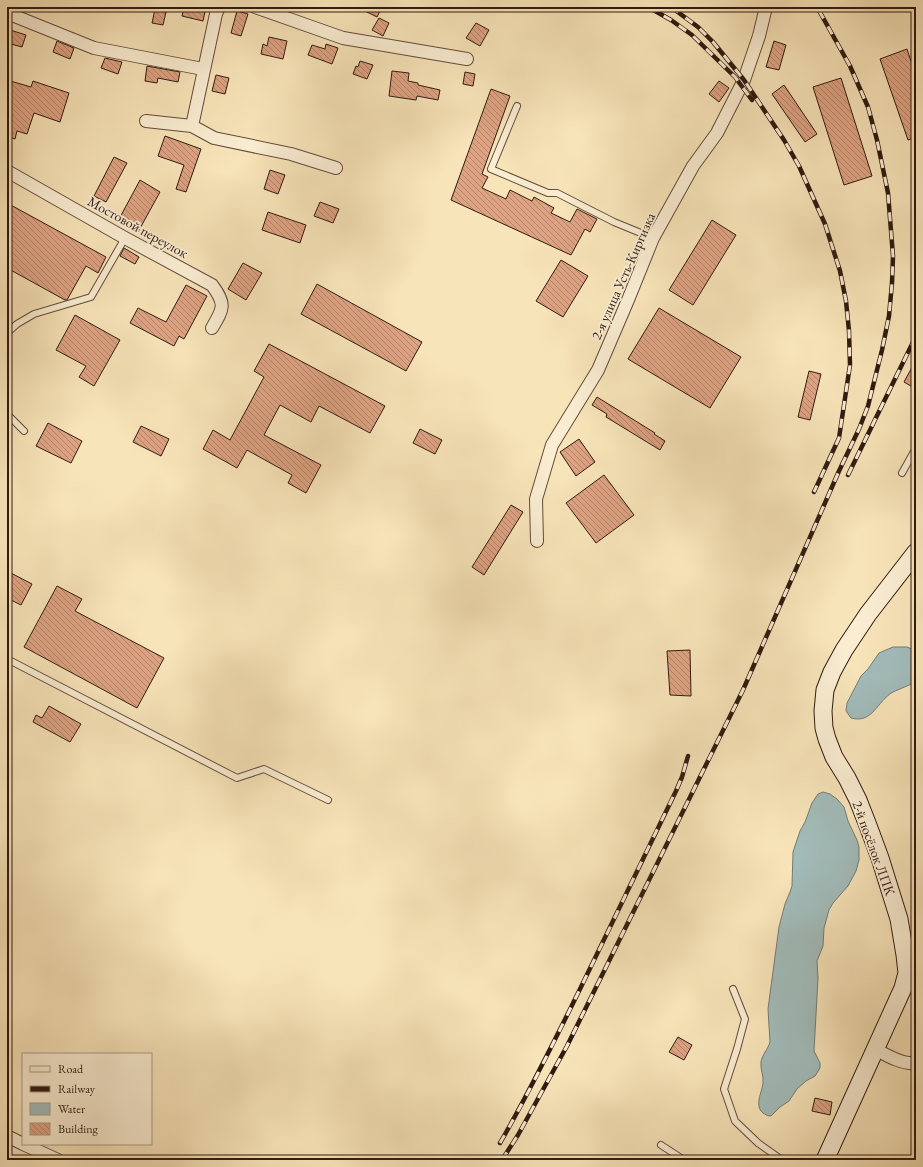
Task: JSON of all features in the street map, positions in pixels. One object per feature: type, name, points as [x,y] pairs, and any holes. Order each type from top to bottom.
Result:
[{"type":"street","points":[[192,126],[203,68],[219,7]]},
{"type":"street","points":[[255,7],[343,38],[467,59]]},
{"type":"street","name":"2-я улица Усть-Киргизка","points":[[537,541],[536,499],[552,445],[598,370],[653,238],[693,166],[717,133],[744,80],[759,36],[766,7]]},
{"type":"street","points":[[7,13],[94,48],[203,68]]},
{"type":"street","points":[[146,121],[192,126],[214,138],[291,154],[336,168]]},
{"type":"street","name":"Мостовой переулок","points":[[7,170],[125,238],[212,285],[220,295],[223,306],[212,328]]},
{"type":"street","name":"2-й посёлок ЛПК","points":[[825,1160],[874,1049],[903,988],[906,973],[899,918],[880,858],[858,800],[834,756],[827,739],[824,728],[823,711],[825,690],[832,672],[844,650],[868,614],[916,552]]},
{"type":"street","points":[[874,1049],[911,1064],[916,1063]]},
{"type":"street","points":[[7,1136],[22,1144]]},
{"type":"street","points":[[25,1145],[58,1160]]},
{"type":"lane","points":[[517,106],[491,168],[548,193],[557,193],[614,222],[653,238]]},
{"type":"lane","points":[[7,333],[17,324],[34,314],[91,297],[125,238]]},
{"type":"lane","points":[[7,414],[24,431]]},
{"type":"lane","points":[[902,474],[916,448]]},
{"type":"lane","points":[[7,659],[237,778],[264,769],[328,800]]},
{"type":"lane","points":[[733,989],[745,1020],[724,1089],[735,1121],[758,1143],[782,1160]]},
{"type":"lane","points":[[661,1145],[684,1160]]},
{"type":"water","points":[[893,647],[907,647],[916,651],[916,681],[893,692],[870,715],[865,718],[851,718],[846,711],[847,703],[861,676],[879,653]]},
{"type":"water","points":[[823,792],[830,794],[837,799],[844,807],[859,847],[859,860],[856,871],[848,886],[833,903],[829,910],[824,928],[823,946],[817,961],[818,978],[814,1051],[820,1063],[820,1068],[815,1076],[806,1081],[797,1089],[789,1101],[769,1116],[760,1110],[759,1099],[763,1080],[761,1062],[770,1042],[768,1009],[779,927],[785,904],[792,886],[793,852],[812,803],[818,794]]},
{"type":"building","points":[[184,7],[206,7],[203,21],[182,16]]},
{"type":"building","points":[[357,7],[382,7],[377,17]]},
{"type":"building","points":[[155,9],[166,12],[163,25],[152,23]]},
{"type":"building","points":[[237,11],[248,14],[241,36],[231,33]]},
{"type":"building","points":[[379,18],[389,23],[383,36],[372,30]]},
{"type":"building","points":[[476,23],[489,30],[480,46],[466,38]]},
{"type":"building","points":[[7,29],[26,35],[22,47],[7,43]]},
{"type":"building","points":[[269,37],[287,41],[283,59],[261,54],[263,44],[267,46]]},
{"type":"building","points":[[57,41],[74,48],[70,59],[53,52]]},
{"type":"building","points":[[774,41],[786,45],[779,70],[766,67]]},
{"type":"building","points":[[326,44],[338,48],[332,64],[308,55],[312,45],[325,49]]},
{"type":"building","points":[[907,49],[916,76],[916,137],[908,140],[880,59]]},
{"type":"building","points":[[105,58],[122,62],[118,74],[101,68]]},
{"type":"building","points":[[360,61],[373,65],[367,79],[353,74]]},
{"type":"building","points":[[147,66],[180,72],[178,82],[158,78],[157,83],[145,81]]},
{"type":"building","points":[[392,71],[409,73],[408,81],[440,90],[438,100],[417,96],[416,100],[389,96]]},
{"type":"building","points":[[465,72],[475,74],[473,86],[463,84]]},
{"type":"building","points":[[216,75],[229,78],[225,94],[212,91]]},
{"type":"building","points":[[841,78],[872,176],[844,185],[813,87]]},
{"type":"building","points":[[7,80],[31,87],[33,81],[69,93],[60,122],[34,113],[27,134],[17,131],[15,139],[7,136]]},
{"type":"building","points":[[719,81],[729,88],[719,102],[709,94]]},
{"type":"building","points":[[784,85],[817,134],[805,142],[772,94]]},
{"type":"building","points":[[491,89],[510,96],[482,174],[488,177],[482,188],[506,199],[510,190],[532,201],[534,197],[554,208],[551,213],[570,222],[577,209],[597,219],[590,232],[585,229],[571,255],[451,200]]},
{"type":"building","points":[[165,136],[201,149],[186,192],[176,189],[184,165],[158,156]]},
{"type":"building","points":[[114,157],[127,163],[106,202],[94,196]]},
{"type":"building","points":[[270,170],[285,175],[278,194],[264,189]]},
{"type":"building","points":[[140,180],[160,192],[138,232],[118,221]]},
{"type":"building","points":[[320,202],[339,209],[333,223],[314,216]]},
{"type":"building","points":[[7,203],[106,257],[98,273],[86,266],[67,300],[65,300],[7,268]]},
{"type":"building","points":[[268,212],[306,225],[300,243],[262,230]]},
{"type":"building","points":[[712,220],[736,235],[693,305],[669,290]]},
{"type":"building","points":[[124,248],[139,257],[135,264],[120,256]]},
{"type":"building","points":[[561,260],[588,276],[563,317],[536,301]]},
{"type":"building","points":[[243,263],[262,273],[246,300],[228,289]]},
{"type":"building","points":[[317,284],[422,342],[406,371],[301,314]]},
{"type":"building","points":[[186,285],[207,296],[184,339],[179,336],[174,346],[130,323],[138,308],[166,322]]},
{"type":"building","points":[[659,308],[741,357],[710,408],[628,359]]},
{"type":"building","points":[[75,315],[120,340],[94,386],[79,377],[86,366],[56,350]]},
{"type":"building","points":[[269,344],[385,406],[370,433],[319,406],[311,422],[280,405],[264,435],[321,465],[306,493],[288,483],[292,475],[247,450],[237,468],[203,449],[213,430],[230,440],[264,377],[254,371]]},
{"type":"building","points":[[916,360],[916,389],[904,382]]},
{"type":"building","points":[[809,371],[821,374],[810,420],[798,417]]},
{"type":"building","points":[[597,397],[655,433],[654,434],[665,441],[660,450],[606,417],[607,414],[592,405]]},
{"type":"building","points":[[48,423],[82,441],[71,463],[36,446]]},
{"type":"building","points":[[141,426],[169,439],[161,456],[133,442]]},
{"type":"building","points":[[420,429],[442,440],[435,454],[413,443]]},
{"type":"building","points":[[579,439],[595,462],[576,476],[560,452]]},
{"type":"building","points":[[604,475],[634,515],[596,543],[566,503]]},
{"type":"building","points":[[511,505],[523,512],[484,575],[472,567]]},
{"type":"building","points":[[7,571],[32,584],[21,605],[7,598]]},
{"type":"building","points":[[57,586],[82,599],[75,611],[164,658],[137,708],[24,647]]},
{"type":"building","points":[[690,650],[691,696],[670,695],[667,651]]},
{"type":"building","points":[[49,706],[81,724],[70,742],[33,722],[36,715],[42,718]]},
{"type":"building","points":[[678,1037],[692,1045],[684,1060],[669,1052]]},
{"type":"building","points":[[815,1098],[832,1102],[830,1115],[812,1111]]},
{"type":"railway","points":[[648,7],[671,20],[692,35],[735,77],[752,100]]},
{"type":"railway","points":[[671,7],[698,27],[713,42],[744,80],[784,140],[799,166],[825,224],[840,271],[846,301],[850,365],[839,438],[814,492]]},
{"type":"railway","points":[[502,1160],[518,1135],[567,1046],[743,690],[868,406],[889,316],[893,256],[888,193],[877,140],[868,107],[850,66],[817,7]]},
{"type":"railway","points":[[848,475],[916,336]]},
{"type":"railway","points":[[500,1143],[542,1066],[593,963],[676,791],[688,756]]}]
